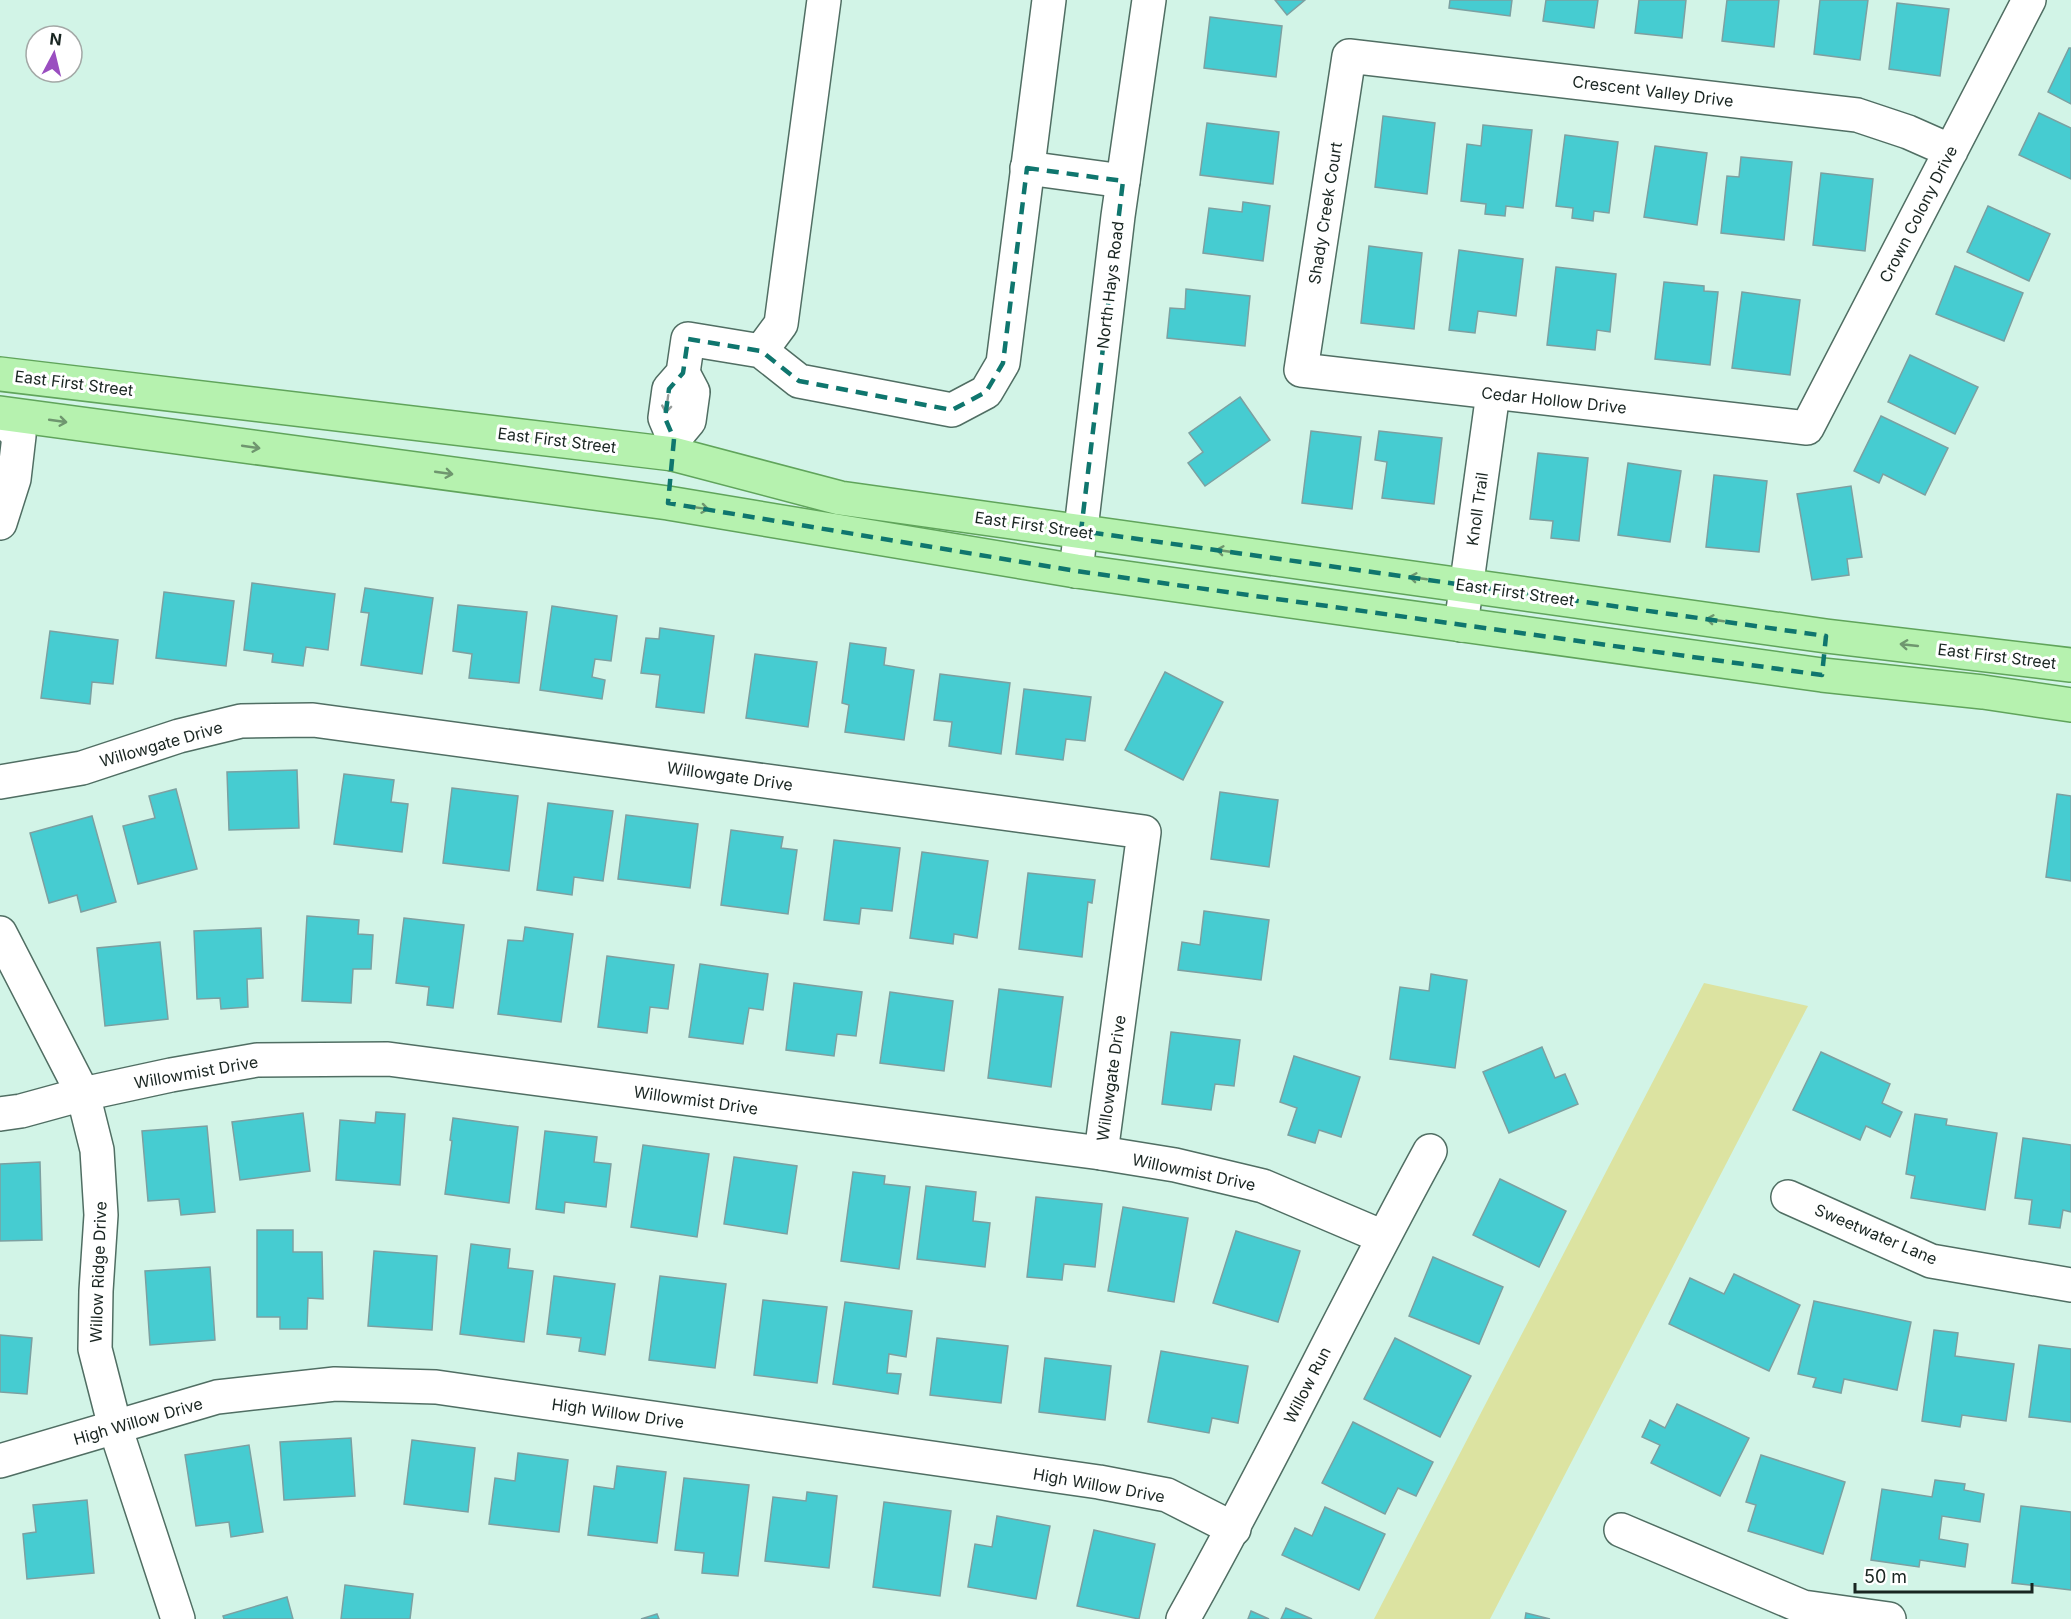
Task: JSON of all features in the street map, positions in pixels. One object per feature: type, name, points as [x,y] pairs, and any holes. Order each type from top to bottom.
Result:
[{"type":"main road","name":"East First Street","points":[[0,378],[674,447],[840,498],[1826,636],[2071,665]]},
{"type":"main road","points":[[0,414],[668,503],[1076,571],[1822,675],[1983,692],[2071,705]]},
{"type":"main road","points":[[668,503],[674,447]]},
{"type":"main road","points":[[1822,675],[1826,636]]},
{"type":"street","points":[[761,351],[780,324],[824,0]]},
{"type":"street","points":[[674,447],[665,418],[669,390],[683,373],[688,339],[761,351],[799,381],[951,410],[986,392],[1003,363],[1049,0]]},
{"type":"street","name":"North Hays Road","points":[[1076,571],[1123,181],[1149,0]]},
{"type":"street","name":"Crown Colony Drive","points":[[1807,428],[2029,0]]},
{"type":"street","name":"Crescent Valley Drive","points":[[1349,56],[1857,115],[1908,132],[1951,151]]},
{"type":"street","name":"Shady Creek Court","points":[[1301,370],[1349,56]]},
{"type":"street","points":[[1027,168],[1123,181]]},
{"type":"street","name":"Cedar Hollow Drive","points":[[1301,370],[1807,428]]},
{"type":"street","name":"Knoll Trail","points":[[1461,625],[1493,393]]},
{"type":"street","points":[[0,414],[19,436],[14,480],[0,523]]},
{"type":"street","name":"Willowgate Drive","points":[[0,782],[82,768],[179,736],[241,721],[313,720],[1144,832],[1101,1153]]},
{"type":"street","name":"Willow Ridge Drive","points":[[0,933],[83,1094],[97,1150],[101,1215],[95,1349],[115,1427],[178,1619]]},
{"type":"street","name":"Willowmist Drive","points":[[0,1114],[21,1112],[83,1094],[171,1075],[257,1060],[388,1059],[1101,1153],[1175,1165],[1263,1186],[1383,1238]]},
{"type":"street","name":"Willow Run","points":[[1183,1619],[1234,1529],[1430,1151]]},
{"type":"street","name":"Sweetwater Lane","points":[[1788,1197],[1931,1261],[2071,1285]]},
{"type":"street","name":"High Willow Drive","points":[[0,1461],[217,1397],[335,1384],[436,1387],[1099,1482],[1167,1496],[1234,1529]]},
{"type":"street","points":[[1621,1530],[1803,1607],[1889,1619]]},
{"type":"highlighted area","points":[[1027,168],[1123,181],[1081,531],[1826,636],[1822,675],[1076,571],[668,503],[674,439],[665,418],[669,389],[683,373],[688,339],[761,351],[799,381],[952,410],[986,392],[1003,363]]},
{"type":"green space","points":[[1704,983],[1808,1006],[1490,1619],[1374,1619]]},
{"type":"building","points":[[1275,0],[1305,0],[1287,15]]},
{"type":"building","points":[[1450,0],[1512,0],[1510,16],[1449,8]]},
{"type":"building","points":[[1546,0],[1598,0],[1594,28],[1543,21]]},
{"type":"building","points":[[1639,0],[1686,0],[1682,38],[1635,33]]},
{"type":"building","points":[[1727,0],[1779,0],[1774,47],[1722,41]]},
{"type":"building","points":[[1820,0],[1868,0],[1860,60],[1814,54]]},
{"type":"building","points":[[1897,3],[1949,9],[1940,76],[1889,69]]},
{"type":"building","points":[[1210,17],[1282,26],[1276,77],[1204,68]]},
{"type":"building","points":[[2071,48],[2071,104],[2048,92]]},
{"type":"building","points":[[2039,113],[2071,128],[2071,179],[2019,155]]},
{"type":"building","points":[[1383,116],[1435,123],[1427,194],[1375,187]]},
{"type":"building","points":[[1207,123],[1279,132],[1273,184],[1200,175]]},
{"type":"building","points":[[1483,125],[1532,130],[1523,208],[1506,206],[1505,216],[1485,214],[1486,204],[1461,201],[1467,144],[1481,146]]},
{"type":"building","points":[[1565,135],[1618,142],[1609,213],[1594,211],[1593,221],[1572,218],[1573,208],[1556,206]]},
{"type":"building","points":[[1655,146],[1707,153],[1697,225],[1644,217]]},
{"type":"building","points":[[1741,157],[1792,162],[1784,240],[1721,233],[1727,176],[1739,177]]},
{"type":"building","points":[[1821,173],[1873,179],[1865,251],[1813,245]]},
{"type":"building","points":[[1243,202],[1270,206],[1263,261],[1203,253],[1209,208],[1242,212]]},
{"type":"building","points":[[1988,206],[2050,234],[2029,281],[1967,252]]},
{"type":"building","points":[[1369,246],[1422,253],[1414,329],[1361,323]]},
{"type":"building","points":[[1459,250],[1523,259],[1516,316],[1478,311],[1475,333],[1449,330]]},
{"type":"building","points":[[1955,266],[2023,293],[2004,341],[1936,314]]},
{"type":"building","points":[[1556,267],[1616,274],[1610,332],[1597,330],[1595,350],[1547,345]]},
{"type":"building","points":[[1664,282],[1704,286],[1704,291],[1718,292],[1710,365],[1655,359]]},
{"type":"building","points":[[1186,289],[1250,296],[1245,346],[1167,338],[1170,308],[1185,309]]},
{"type":"building","points":[[1742,292],[1800,300],[1790,375],[1732,368]]},
{"type":"building","points":[[1910,355],[1978,387],[1955,434],[1888,402]]},
{"type":"building","points":[[1240,397],[1270,440],[1205,486],[1188,463],[1203,452],[1189,433]]},
{"type":"building","points":[[1881,416],[1948,448],[1925,495],[1883,474],[1879,483],[1854,471]]},
{"type":"building","points":[[1311,431],[1361,437],[1352,509],[1302,503]]},
{"type":"building","points":[[1379,431],[1442,438],[1434,504],[1382,498],[1387,462],[1375,460]]},
{"type":"building","points":[[1538,453],[1588,458],[1579,541],[1551,538],[1553,521],[1530,519]]},
{"type":"building","points":[[1628,463],[1681,471],[1670,542],[1618,535]]},
{"type":"building","points":[[1714,475],[1767,481],[1759,552],[1706,547]]},
{"type":"building","points":[[1851,486],[1862,557],[1847,559],[1849,575],[1812,580],[1797,494]]},
{"type":"building","points":[[252,583],[335,594],[328,650],[306,647],[303,666],[272,662],[273,654],[244,650]]},
{"type":"building","points":[[365,588],[433,598],[422,674],[361,665],[369,613],[361,612]]},
{"type":"building","points":[[164,592],[234,601],[226,666],[156,658]]},
{"type":"building","points":[[458,605],[527,612],[519,683],[469,678],[472,654],[453,651]]},
{"type":"building","points":[[552,606],[617,616],[611,661],[595,659],[592,677],[605,680],[602,699],[540,690]]},
{"type":"building","points":[[660,628],[714,636],[704,713],[656,707],[660,675],[641,673],[646,638],[659,639]]},
{"type":"building","points":[[50,631],[118,640],[113,684],[92,682],[90,704],[41,698]]},
{"type":"building","points":[[850,643],[886,648],[884,665],[914,670],[904,740],[845,732],[849,705],[842,703]]},
{"type":"building","points":[[755,654],[817,662],[808,727],[746,718]]},
{"type":"building","points":[[1165,672],[1223,702],[1183,780],[1125,750]]},
{"type":"building","points":[[940,674],[1010,683],[1001,754],[949,746],[952,722],[934,720]]},
{"type":"building","points":[[1024,689],[1091,697],[1085,741],[1066,739],[1063,760],[1016,754]]},
{"type":"building","points":[[297,770],[299,828],[229,830],[227,772]]},
{"type":"building","points":[[344,774],[394,780],[391,802],[408,804],[402,852],[334,844]]},
{"type":"building","points":[[452,788],[518,796],[509,871],[443,863]]},
{"type":"building","points":[[176,789],[197,869],[138,884],[123,826],[155,818],[149,796]]},
{"type":"building","points":[[1220,792],[1278,800],[1269,867],[1211,859]]},
{"type":"building","points":[[2057,794],[2071,796],[2071,881],[2046,877]]},
{"type":"building","points":[[548,803],[613,811],[603,881],[574,877],[572,895],[537,890]]},
{"type":"building","points":[[626,815],[698,824],[690,888],[618,879]]},
{"type":"building","points":[[92,816],[116,902],[81,912],[77,895],[49,903],[30,833]]},
{"type":"building","points":[[731,830],[783,837],[781,848],[797,850],[788,914],[721,905]]},
{"type":"building","points":[[834,840],[900,848],[892,911],[861,908],[859,924],[824,920]]},
{"type":"building","points":[[922,852],[988,861],[977,938],[954,934],[953,944],[910,938]]},
{"type":"building","points":[[1028,873],[1095,880],[1092,903],[1088,902],[1082,957],[1019,949]]},
{"type":"building","points":[[1204,911],[1269,920],[1261,980],[1178,970],[1182,942],[1200,945]]},
{"type":"building","points":[[307,916],[359,920],[358,934],[373,935],[371,969],[353,969],[351,1003],[302,1001]]},
{"type":"building","points":[[404,918],[464,925],[453,1008],[427,1005],[429,987],[396,983]]},
{"type":"building","points":[[525,927],[573,934],[561,1022],[498,1014],[508,940],[523,941]]},
{"type":"building","points":[[261,928],[263,978],[247,979],[248,1007],[221,1009],[220,998],[197,999],[194,931]]},
{"type":"building","points":[[160,942],[168,1019],[105,1026],[97,948]]},
{"type":"building","points":[[607,956],[674,965],[668,1009],[650,1007],[647,1033],[598,1027]]},
{"type":"building","points":[[700,964],[768,974],[763,1010],[749,1008],[743,1044],[689,1037]]},
{"type":"building","points":[[1431,974],[1467,980],[1455,1068],[1390,1059],[1400,987],[1429,991]]},
{"type":"building","points":[[794,983],[862,992],[856,1036],[837,1034],[834,1056],[786,1050]]},
{"type":"building","points":[[999,989],[1063,997],[1051,1087],[988,1078]]},
{"type":"building","points":[[890,992],[953,1001],[944,1071],[880,1063]]},
{"type":"building","points":[[1171,1032],[1240,1040],[1234,1086],[1215,1084],[1211,1110],[1162,1104]]},
{"type":"building","points":[[1542,1047],[1555,1078],[1565,1074],[1578,1104],[1509,1133],[1483,1072]]},
{"type":"building","points":[[1821,1052],[1890,1084],[1882,1103],[1902,1112],[1890,1137],[1866,1126],[1860,1140],[1793,1110]]},
{"type":"building","points":[[1294,1056],[1360,1077],[1341,1137],[1319,1130],[1315,1143],[1288,1135],[1297,1108],[1280,1102]]},
{"type":"building","points":[[376,1112],[405,1114],[400,1185],[336,1180],[340,1120],[375,1123]]},
{"type":"building","points":[[303,1113],[310,1171],[240,1180],[232,1122]]},
{"type":"building","points":[[1915,1114],[1947,1119],[1946,1125],[1997,1133],[1985,1210],[1911,1198],[1915,1176],[1906,1174]]},
{"type":"building","points":[[453,1118],[518,1127],[509,1203],[445,1194]]},
{"type":"building","points":[[207,1126],[215,1212],[181,1215],[179,1199],[148,1201],[142,1131]]},
{"type":"building","points":[[545,1131],[597,1137],[594,1162],[611,1164],[606,1207],[565,1202],[564,1213],[536,1209]]},
{"type":"building","points":[[2023,1138],[2071,1145],[2071,1212],[2063,1210],[2060,1228],[2029,1224],[2032,1200],[2015,1198]]},
{"type":"building","points":[[643,1145],[709,1154],[697,1237],[631,1227]]},
{"type":"building","points":[[734,1157],[797,1166],[787,1234],[724,1224]]},
{"type":"building","points":[[40,1162],[42,1240],[0,1241],[0,1164]]},
{"type":"building","points":[[853,1172],[885,1176],[884,1184],[910,1187],[899,1269],[841,1261]]},
{"type":"building","points":[[1500,1179],[1566,1211],[1539,1267],[1473,1235]]},
{"type":"building","points":[[926,1186],[976,1192],[973,1221],[990,1223],[985,1267],[917,1259]]},
{"type":"building","points":[[1036,1197],[1102,1204],[1095,1267],[1064,1264],[1062,1280],[1027,1277]]},
{"type":"building","points":[[1123,1207],[1188,1218],[1174,1302],[1108,1291]]},
{"type":"building","points":[[257,1230],[293,1230],[293,1252],[322,1252],[323,1299],[308,1298],[307,1329],[280,1329],[280,1317],[257,1317]]},
{"type":"building","points":[[1236,1231],[1300,1251],[1278,1322],[1213,1303]]},
{"type":"building","points":[[471,1244],[510,1249],[508,1268],[533,1271],[524,1342],[460,1334]]},
{"type":"building","points":[[374,1251],[437,1256],[432,1330],[368,1326]]},
{"type":"building","points":[[1433,1257],[1503,1287],[1479,1344],[1409,1316]]},
{"type":"building","points":[[210,1267],[215,1340],[150,1345],[145,1271]]},
{"type":"building","points":[[1734,1274],[1800,1305],[1769,1371],[1669,1324],[1690,1278],[1724,1294]]},
{"type":"building","points":[[554,1276],[615,1284],[605,1355],[579,1351],[581,1338],[547,1334]]},
{"type":"building","points":[[660,1276],[726,1284],[715,1368],[649,1360]]},
{"type":"building","points":[[763,1300],[827,1307],[817,1383],[754,1375]]},
{"type":"building","points":[[1814,1301],[1911,1322],[1897,1390],[1844,1379],[1841,1393],[1813,1387],[1816,1378],[1798,1374]]},
{"type":"building","points":[[845,1302],[912,1311],[906,1357],[889,1354],[887,1373],[901,1374],[898,1394],[833,1384]]},
{"type":"building","points":[[1934,1330],[1958,1333],[1955,1356],[2014,1364],[2006,1421],[1962,1415],[1960,1427],[1922,1421]]},
{"type":"building","points":[[0,1335],[32,1338],[27,1394],[0,1392]]},
{"type":"building","points":[[937,1338],[1008,1346],[1001,1403],[930,1395]]},
{"type":"building","points":[[1395,1338],[1471,1376],[1440,1437],[1364,1399]]},
{"type":"building","points":[[2039,1345],[2071,1349],[2071,1422],[2029,1417]]},
{"type":"building","points":[[1161,1351],[1248,1366],[1238,1423],[1212,1418],[1209,1433],[1148,1422]]},
{"type":"building","points":[[1045,1358],[1111,1366],[1105,1420],[1039,1412]]},
{"type":"building","points":[[1677,1404],[1749,1438],[1720,1496],[1651,1463],[1660,1445],[1642,1437],[1650,1420],[1665,1428]]},
{"type":"building","points":[[1353,1422],[1433,1462],[1416,1496],[1398,1488],[1385,1514],[1322,1483]]},
{"type":"building","points":[[351,1438],[355,1496],[284,1500],[280,1442]]},
{"type":"building","points":[[412,1440],[475,1448],[468,1512],[404,1504]]},
{"type":"building","points":[[249,1445],[263,1532],[231,1537],[229,1522],[196,1526],[185,1455]]},
{"type":"building","points":[[518,1453],[568,1460],[559,1532],[489,1524],[495,1478],[515,1481]]},
{"type":"building","points":[[1761,1455],[1845,1482],[1823,1554],[1748,1531],[1756,1505],[1746,1502]]},
{"type":"building","points":[[617,1466],[666,1472],[657,1543],[588,1535],[594,1486],[614,1489]]},
{"type":"building","points":[[684,1478],[749,1485],[738,1576],[702,1573],[704,1553],[675,1550]]},
{"type":"building","points":[[1935,1480],[1965,1484],[1964,1490],[1984,1494],[1980,1522],[1942,1516],[1939,1539],[1968,1544],[1965,1567],[1920,1560],[1919,1567],[1871,1560],[1882,1489],[1932,1497]]},
{"type":"building","points":[[807,1492],[837,1496],[829,1568],[765,1561],[773,1497],[806,1501]]},
{"type":"building","points":[[87,1500],[94,1573],[27,1579],[23,1534],[36,1532],[33,1505]]},
{"type":"building","points":[[884,1502],[951,1511],[940,1596],[873,1587]]},
{"type":"building","points":[[2021,1506],[2071,1512],[2071,1590],[2012,1583]]},
{"type":"building","points":[[1325,1507],[1385,1534],[1359,1590],[1282,1555],[1295,1528],[1312,1536]]},
{"type":"building","points":[[997,1516],[1050,1526],[1036,1599],[968,1587],[975,1544],[992,1547]]},
{"type":"building","points":[[1094,1530],[1155,1544],[1139,1619],[1077,1606]]},
{"type":"building","points":[[345,1585],[413,1594],[410,1619],[341,1619]]},
{"type":"building","points":[[287,1597],[293,1619],[224,1619],[223,1616]]},
{"type":"building","points":[[1286,1608],[1312,1619],[1281,1619]]},
{"type":"building","points":[[1251,1611],[1269,1619],[1248,1619]]},
{"type":"building","points":[[1526,1613],[1550,1619],[1525,1619]]},
{"type":"building","points":[[657,1614],[659,1619],[641,1619]]}]
